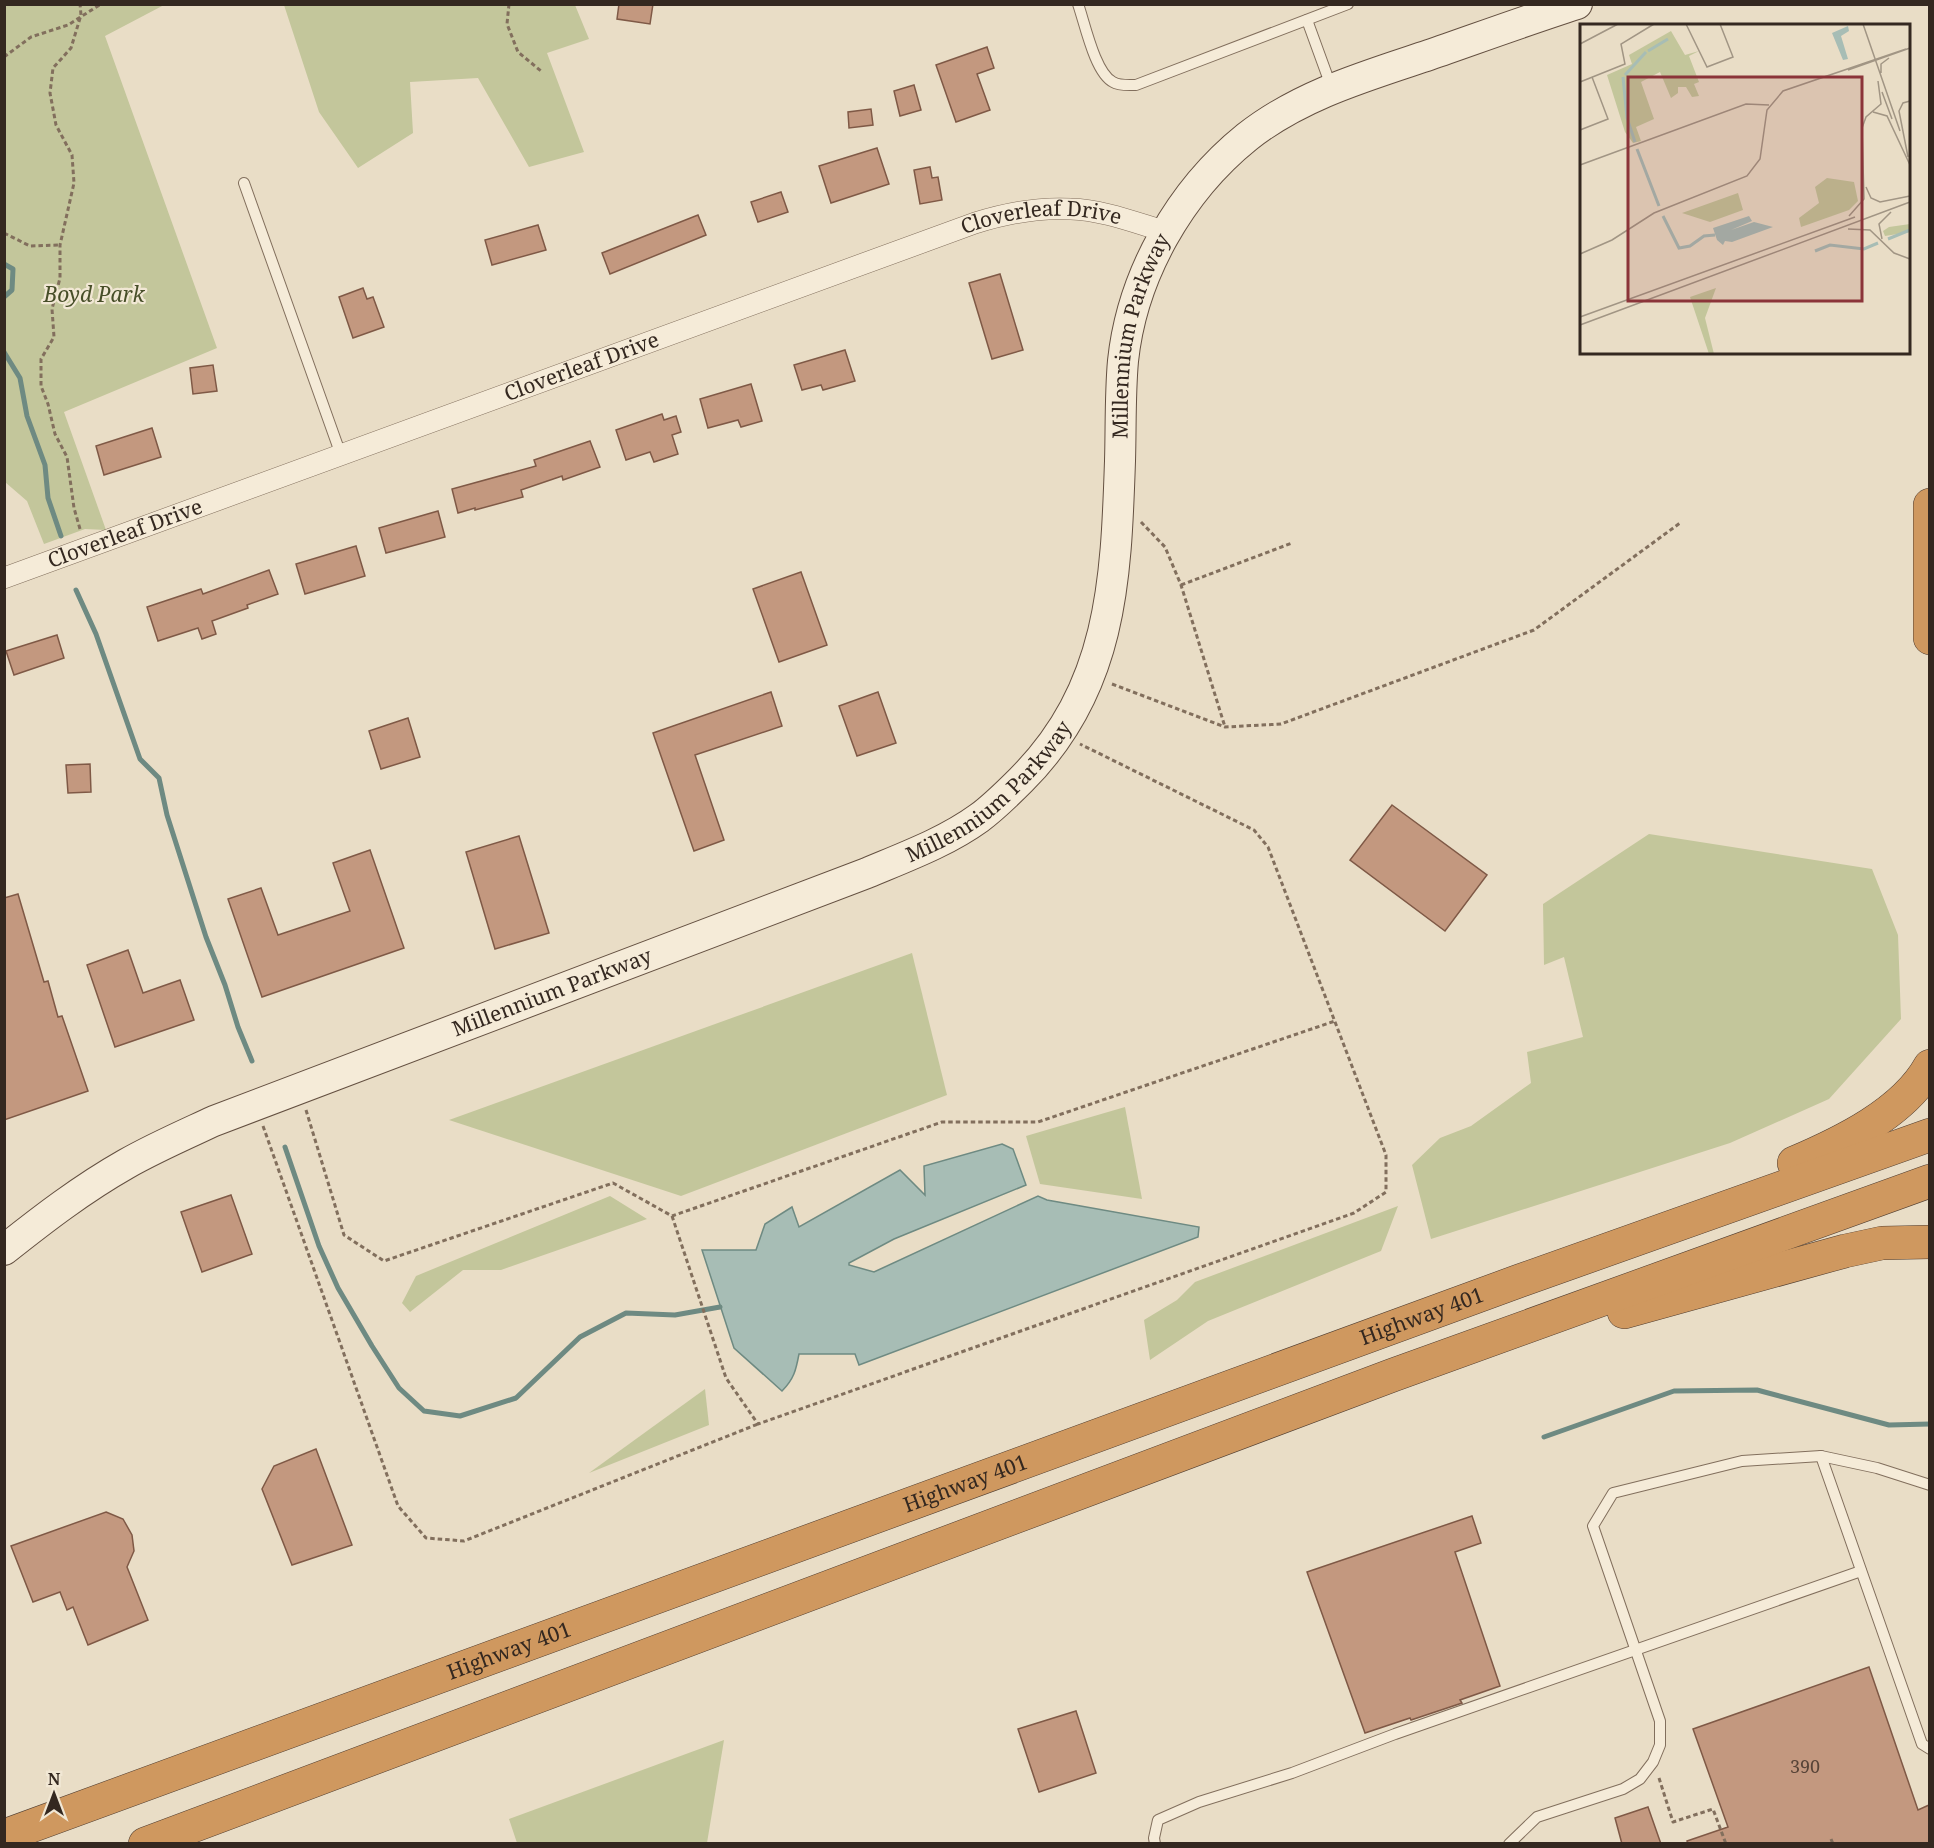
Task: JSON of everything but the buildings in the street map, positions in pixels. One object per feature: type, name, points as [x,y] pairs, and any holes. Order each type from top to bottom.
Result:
[{"type":"highway","points":[[1929,505],[1929,638]]},
{"type":"highway","points":[[1519,1281],[1841,1141],[1871,1124],[1899,1101],[1914,1087],[1929,1066]]},
{"type":"highway","name":"Highway 401","points":[[4,1836],[1519,1281],[1929,1135]]},
{"type":"highway","points":[[145,1844],[1394,1375],[1929,1180]]},
{"type":"highway","points":[[1394,1375],[1845,1251],[1882,1243],[1929,1242]]},
{"type":"street","name":"Millennium Parkway","points":[[4,1250],[52,1212],[126,1164],[214,1121],[867,873],[935,843],[980,817],[1006,795],[1044,755],[1075,709],[1091,676],[1109,609],[1112,587],[1119,500],[1123,361],[1136,302],[1149,267],[1176,216],[1202,182],[1248,137],[1285,111],[1332,89],[1577,4]]},
{"type":"street","name":"Cloverleaf Drive","points":[[4,578],[975,223],[1008,213],[1039,209],[1072,209],[1111,216],[1167,232]]},
{"type":"lane","points":[[1078,4],[1100,68],[1106,78],[1115,84],[1136,85],[1348,4]]},
{"type":"lane","points":[[1307,20],[1332,89]]},
{"type":"lane","points":[[244,183],[341,455]]},
{"type":"lane","points":[[1509,1844],[1537,1817],[1623,1789],[1640,1779],[1653,1762],[1660,1745],[1660,1721],[1593,1526],[1613,1493],[1742,1461],[1821,1456],[1877,1468],[1929,1485]]},
{"type":"lane","points":[[1821,1456],[1922,1744],[1929,1749]]},
{"type":"lane","points":[[1155,1844],[1158,1820],[1199,1802],[1292,1773],[1634,1649],[1861,1571]]},
{"type":"path","points":[[81,4],[81,15],[72,48],[53,68],[50,93],[56,126],[72,155],[74,183],[60,245],[60,278],[52,309],[54,337],[41,359],[41,386],[55,434],[67,457],[74,508],[87,548]]},
{"type":"path","points":[[4,57],[31,37],[68,25],[101,4]]},
{"type":"path","points":[[509,4],[507,24],[518,52],[541,71]]},
{"type":"path","points":[[4,233],[30,246],[60,245]]},
{"type":"path","points":[[1119,500],[1166,547],[1181,585],[1225,727]]},
{"type":"path","points":[[1091,676],[1225,727],[1281,724],[1534,630],[1680,523]]},
{"type":"path","points":[[1181,585],[1292,543]]},
{"type":"path","points":[[255,1105],[398,1506],[426,1538],[464,1541],[758,1424],[1354,1213],[1386,1192],[1386,1155],[1268,847],[1254,830],[1060,734]]},
{"type":"path","points":[[672,1216],[942,1122],[1038,1122],[1335,1021]]},
{"type":"path","points":[[299,1088],[344,1235],[384,1261],[613,1183],[672,1216],[726,1378],[758,1424]]},
{"type":"path","points":[[1653,1762],[1673,1822],[1713,1809],[1726,1844]]},
{"type":"green space","name":"Boyd Park","points":[[5,5],[164,5],[105,36],[217,348],[64,412],[106,530],[85,529],[44,544],[27,501],[5,482]]},
{"type":"green space","points":[[284,5],[575,5],[589,39],[547,53],[584,152],[529,167],[478,78],[410,82],[413,133],[358,168],[319,112]]},
{"type":"green space","points":[[1649,834],[1872,869],[1898,935],[1901,1019],[1829,1099],[1730,1143],[1431,1239],[1412,1165],[1440,1138],[1471,1126],[1531,1083],[1527,1052],[1583,1037],[1564,957],[1544,965],[1543,904]]},
{"type":"green space","points":[[912,953],[947,1095],[681,1196],[449,1120]]},
{"type":"green space","points":[[1125,1107],[1142,1199],[1040,1184],[1026,1136]]},
{"type":"green space","points":[[610,1196],[647,1219],[501,1270],[463,1270],[410,1312],[402,1303],[416,1276]]},
{"type":"green space","points":[[1398,1206],[1381,1251],[1208,1321],[1150,1360],[1144,1320],[1177,1300],[1195,1282]]},
{"type":"green space","points":[[705,1389],[709,1425],[589,1473]]},
{"type":"green space","points":[[724,1740],[707,1843],[517,1843],[509,1819]]},
{"type":"water","points":[[1002,1144],[1013,1149],[1026,1185],[894,1239],[849,1265],[874,1272],[1038,1196],[1047,1200],[1199,1227],[1198,1237],[859,1365],[855,1354],[799,1354],[794,1374],[782,1391],[734,1348],[702,1250],[756,1250],[765,1224],[792,1207],[799,1227],[900,1170],[925,1195],[924,1166]]},
{"type":"waterway","points":[[4,264],[13,269],[12,290],[4,297]]},
{"type":"waterway","points":[[4,352],[20,378],[27,416],[45,465],[48,498],[61,536]]},
{"type":"waterway","points":[[76,590],[96,634],[140,759],[159,778],[167,815],[206,937],[252,1061]]},
{"type":"waterway","points":[[285,1147],[319,1246],[338,1288],[399,1388],[424,1411],[460,1416],[516,1398],[580,1337],[626,1313],[675,1315],[720,1307]]},
{"type":"waterway","points":[[1544,1437],[1674,1391],[1757,1390],[1889,1425],[1930,1424]]}]
